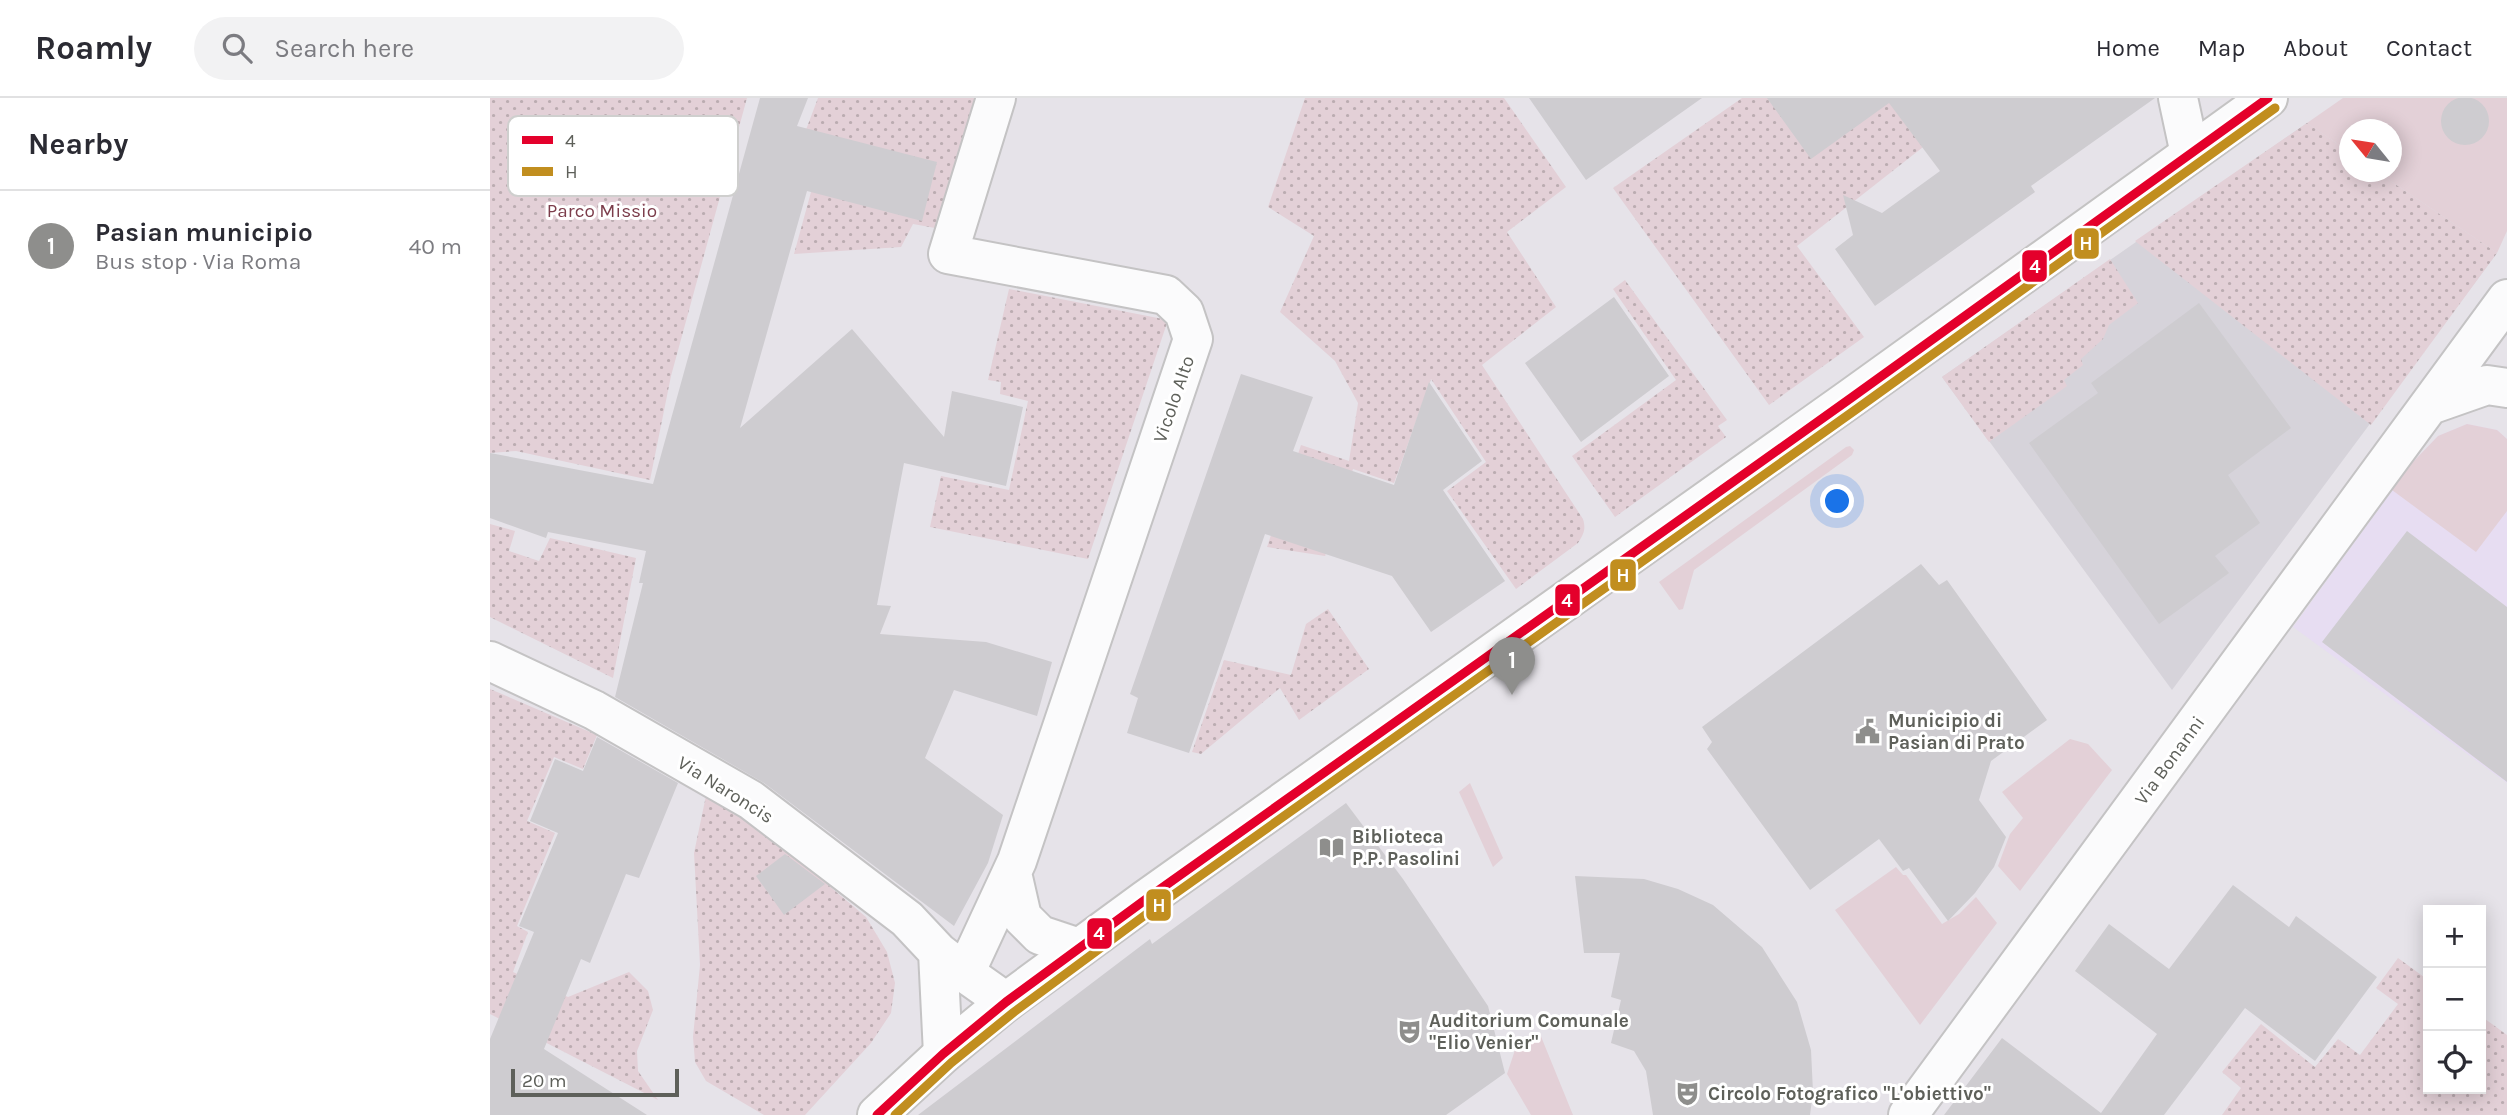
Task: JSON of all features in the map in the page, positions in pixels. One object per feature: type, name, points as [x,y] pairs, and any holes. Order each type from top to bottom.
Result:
[{"type":"street","name":"Vicolo Alto","points":[[951,962],[1012,873],[1194,339],[1184,312],[1166,295],[948,254],[996,98]]},
{"type":"street","points":[[2178,98],[2190,154]]},
{"type":"street","points":[[877,1115],[943,1054],[1006,1002],[1079,948],[2269,98]]},
{"type":"street","name":"Via Bonanni","points":[[1908,1115],[2507,299]]},
{"type":"street","points":[[2430,405],[2487,385],[2507,388]]},
{"type":"street","name":"Via Naroncis","points":[[490,661],[594,710],[751,800],[907,919],[951,962],[1006,1002]]},
{"type":"street","points":[[1012,873],[1022,917],[1040,935],[1079,948]]},
{"type":"street","points":[[943,1054],[951,962]]},
{"type":"shaded area","points":[[2307,123],[2339,145],[2339,182],[2392,182],[2497,253],[2172,690],[1942,377]]},
{"type":"shaded area","points":[[2467,424],[2497,430],[2507,439],[2507,783],[2293,627],[2413,462],[2438,436]]},
{"type":"green space","name":"Parco Missio","points":[[490,98],[747,98],[738,131],[738,116],[508,116],[508,196],[720,196],[671,376],[650,480],[516,451],[490,453]]},
{"type":"green space","points":[[818,98],[976,98],[935,228],[913,224],[901,247],[794,254],[825,141],[804,135]]},
{"type":"green space","points":[[1305,98],[1504,98],[1566,187],[1507,232],[1556,307],[1482,365],[1584,523],[1584,531],[1578,543],[1516,589],[1447,491],[1486,462],[1431,379],[1394,483],[1353,469],[1325,556],[1267,547],[1301,445],[1349,461],[1358,403],[1335,361],[1280,312],[1314,236],[1268,207]]},
{"type":"green space","points":[[1742,98],[1960,98],[1969,111],[1797,246],[1864,337],[1769,405],[1613,188]]},
{"type":"green space","points":[[2343,98],[2507,98],[2507,231],[2497,253],[2392,182],[2402,182],[2402,119],[2339,119],[2339,145],[2307,123]]},
{"type":"green space","points":[[2307,123],[2339,145],[2339,182],[2392,182],[2497,253],[2371,425],[2135,241]]},
{"type":"green space","points":[[2110,259],[2138,303],[2109,325],[2103,339],[2081,359],[2083,365],[2064,380],[2067,386],[1989,442],[1942,377]]},
{"type":"green space","points":[[1625,280],[1727,420],[1718,426],[1726,437],[1615,517],[1572,456],[1676,380],[1613,289]]},
{"type":"green space","points":[[1009,289],[1168,320],[1088,559],[930,527],[941,476],[1009,490],[1028,401],[1000,394],[1001,382],[988,380]]},
{"type":"green space","points":[[2467,424],[2497,430],[2507,439],[2507,511],[2476,552],[2392,490],[2413,462],[2438,436]]},
{"type":"green space","points":[[1850,446],[1854,450],[1852,455],[1694,570],[1683,609],[1679,610],[1659,582]]},
{"type":"green space","points":[[490,524],[515,531],[509,551],[539,561],[550,538],[636,558],[613,678],[490,617]]},
{"type":"green space","points":[[1328,609],[1369,669],[1299,720],[1280,688],[1201,754],[1192,752],[1224,660],[1291,675],[1306,624]]},
{"type":"green space","points":[[490,689],[597,735],[583,769],[554,757],[527,821],[555,833],[517,926],[528,932],[513,972],[568,997],[629,972],[648,991],[653,1010],[637,1051],[638,1071],[658,1100],[490,1014]]},
{"type":"green space","points":[[2070,739],[2088,744],[2112,770],[2020,891],[1998,866],[2010,834],[2023,818],[2002,792]]},
{"type":"green space","points":[[1470,783],[1503,858],[1493,867],[1459,792]]},
{"type":"green space","points":[[707,791],[752,821],[866,917],[887,952],[895,983],[891,1013],[871,1043],[805,1115],[764,1115],[706,1081],[695,1062],[693,1037],[700,965],[694,853]]},
{"type":"green space","points":[[1896,867],[1906,875],[1942,924],[1959,914],[1976,897],[1997,923],[1920,1025],[1835,910]]},
{"type":"green space","points":[[2398,958],[2423,976],[2423,1094],[2486,1094],[2486,1020],[2507,1035],[2507,1115],[2222,1115],[2241,1088],[2222,1072],[2261,1024],[2315,1067],[2338,1039],[2360,1055],[2398,1004],[2376,988]]},
{"type":"green space","points":[[1540,1034],[1573,1115],[1531,1115],[1507,1074],[1517,1044]]},
{"type":"building","points":[[2465,97],[2482,104],[2489,121],[2482,138],[2465,145],[2448,138],[2441,121],[2448,104]]},
{"type":"building","points":[[760,98],[808,98],[797,126],[937,162],[922,221],[807,191],[740,428],[852,329],[944,437],[952,391],[1023,407],[1006,486],[904,463],[877,605],[891,606],[880,634],[986,642],[1052,662],[1037,716],[954,690],[925,758],[1003,815],[988,863],[954,926],[764,783],[615,697],[643,583],[639,583],[646,551],[548,532],[546,538],[490,518],[490,453],[653,484],[733,196],[738,196],[738,177]]},
{"type":"building","points":[[1529,98],[1702,98],[1586,180]]},
{"type":"building","points":[[1767,98],[2155,98],[2031,186],[2035,192],[1875,306],[1835,249],[1853,235],[1843,195],[1882,213],[1940,171],[1889,103],[1811,159]]},
{"type":"building","points":[[1614,297],[1669,376],[1581,442],[1525,363]]},
{"type":"building","points":[[2199,303],[2291,428],[2228,475],[2260,523],[2215,556],[2229,573],[2159,624],[2029,443],[2098,393],[2091,383]]},
{"type":"building","points":[[1241,374],[1313,397],[1293,451],[1394,485],[1429,382],[1482,461],[1443,490],[1505,581],[1431,632],[1392,576],[1265,534],[1189,753],[1127,733],[1138,698],[1130,694]]},
{"type":"building","points":[[2407,531],[2507,607],[2507,782],[2322,642]]},
{"type":"building","name":"Municipio di Pasian di Prato","points":[[1921,564],[1939,585],[1947,580],[2047,720],[1991,761],[1979,800],[2006,837],[1994,867],[1975,893],[1948,921],[1909,868],[1903,871],[1879,839],[1810,890],[1707,749],[1712,742],[1702,727]]},
{"type":"building","points":[[597,737],[678,783],[639,878],[626,874],[590,963],[581,959],[544,1049],[647,1115],[490,1115],[490,1039],[534,932],[519,926],[558,833],[530,821],[555,759],[583,771]]},
{"type":"building","points":[[1346,803],[1403,879],[1488,1006],[1505,1073],[1446,1115],[918,1115],[1150,939],[1152,944]]},
{"type":"building","points":[[785,854],[825,884],[784,915],[756,876]]},
{"type":"building","points":[[1575,876],[1644,879],[1678,889],[1713,905],[1762,947],[1797,1002],[1811,1050],[1813,1092],[1810,1115],[1653,1115],[1646,1071],[1634,1051],[1611,1043],[1621,1000],[1611,997],[1620,953],[1584,953]]},
{"type":"building","points":[[2233,885],[2289,927],[2296,916],[2377,977],[2315,1061],[2245,1008],[2164,1115],[1944,1115],[2002,1038],[2101,1113],[2157,1034],[2075,971],[2109,924],[2169,969]]},
{"type":"transit line","name":"4","points":[[877,1115],[943,1054],[1006,1002],[1145,900],[2268,98]]},
{"type":"transit line","name":"H","points":[[895,1115],[951,1063],[1014,1012],[1152,910],[2275,108]]},
{"type":"place","name":"Pasian municipio","points":[[1512,695]]},
{"type":"place","name":"Municipio di Pasian di Prato","points":[[1868,731]]},
{"type":"place","name":"Biblioteca P.P. Pasolini","points":[[1332,847]]},
{"type":"place","name":"Auditorium Comunale \"Elio Venier\"","points":[[1409,1031]]},
{"type":"place","name":"Circolo Fotografico \"L'obiettivo\"","points":[[1688,1093]]}]
